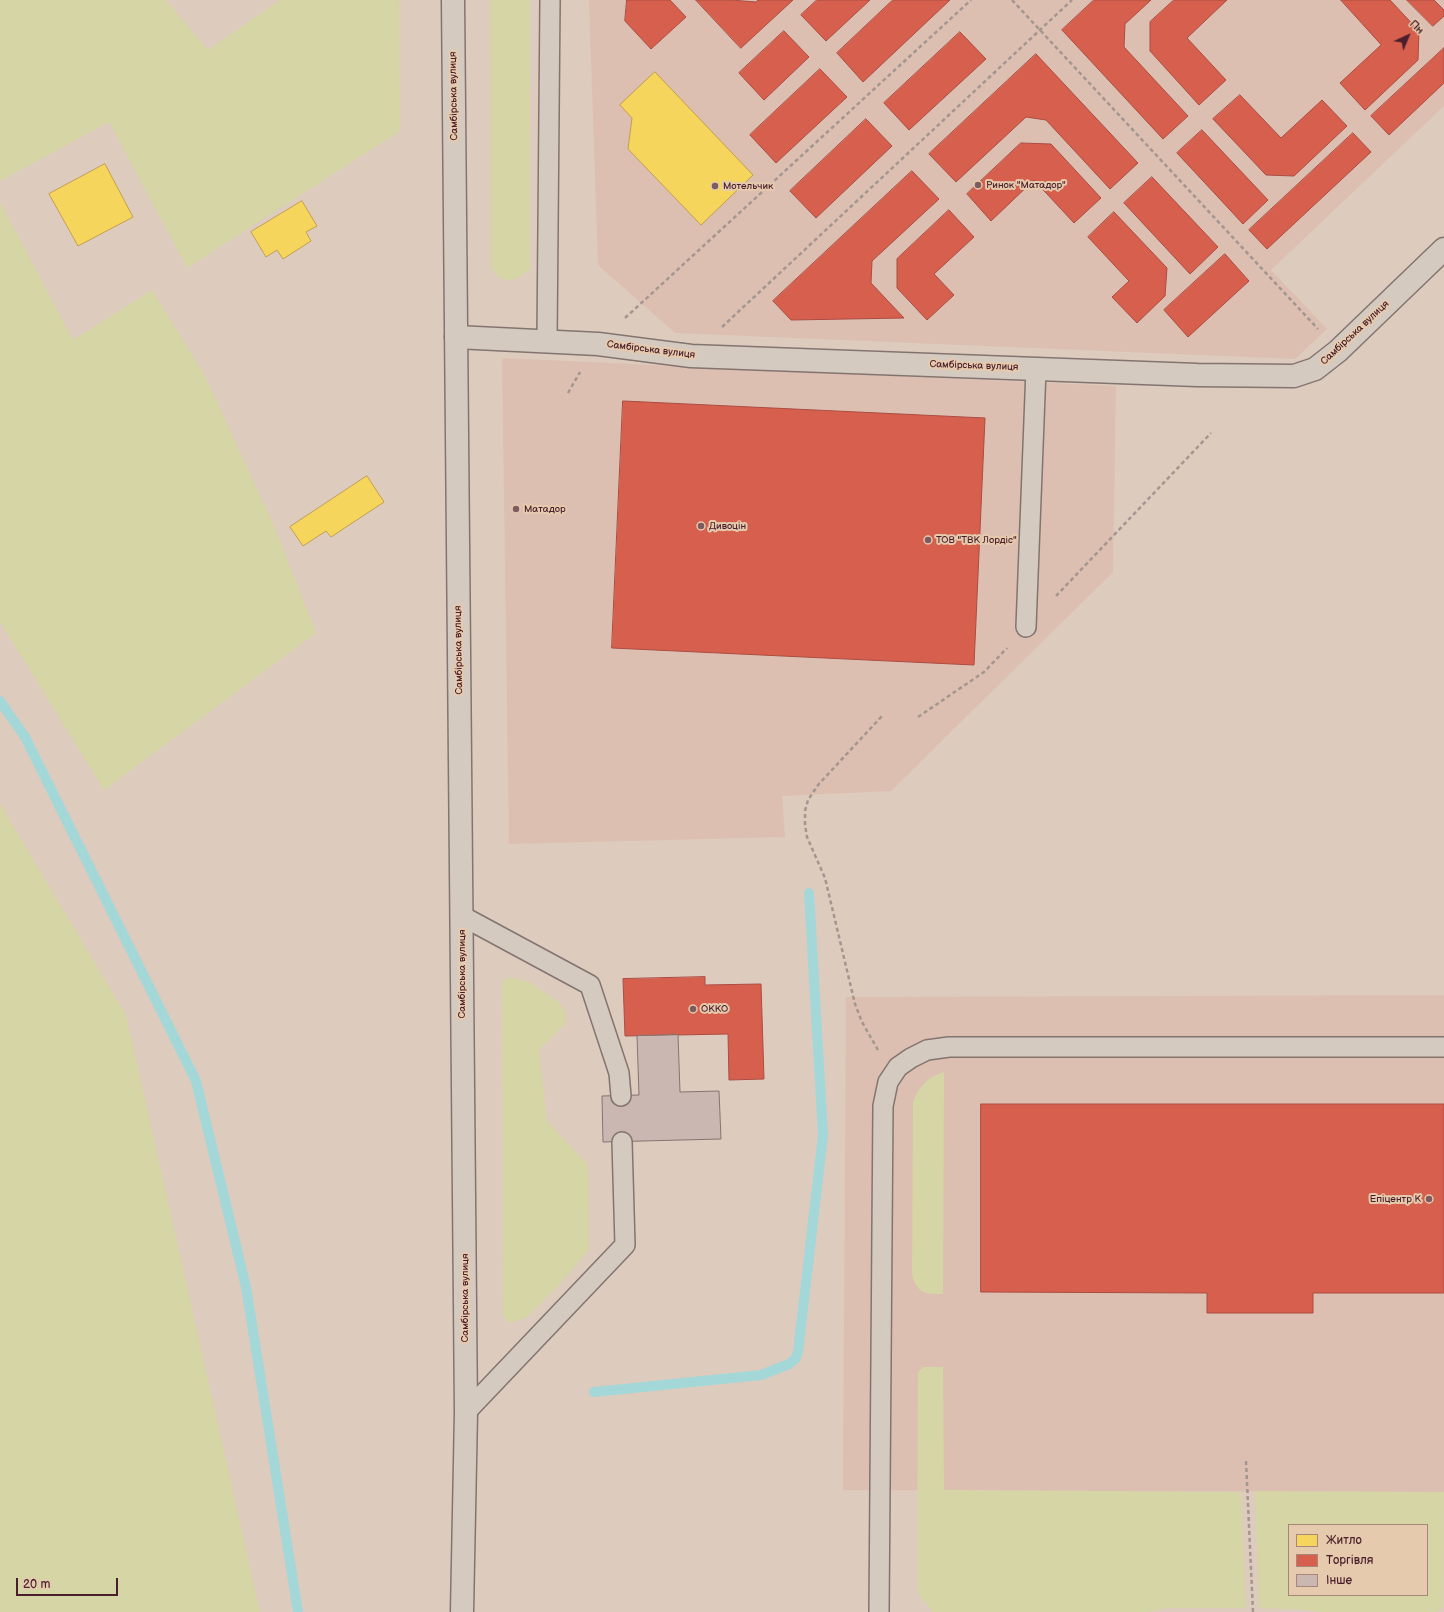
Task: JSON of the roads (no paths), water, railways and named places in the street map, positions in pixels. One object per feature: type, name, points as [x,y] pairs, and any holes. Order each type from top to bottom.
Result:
[{"type":"main road","name":"Самбірська вулиця","points":[[453,0],[466,1412],[462,1612]]},
{"type":"main road","name":"Самбірська вулиця","points":[[456,337],[547,340],[598,344],[691,356],[1197,375],[1294,376],[1315,369],[1338,351],[1444,249]]},
{"type":"lane","points":[[547,340],[550,0]]},
{"type":"lane","points":[[1026,627],[1036,369]]},
{"type":"lane","points":[[462,916],[590,985],[619,1073],[621,1096]]},
{"type":"lane","points":[[879,1612],[883,1106],[888,1082],[898,1067],[927,1050],[949,1047],[1444,1047]]},
{"type":"lane","points":[[466,1412],[624,1244],[622,1142]]},
{"type":"waterway","points":[[0,701],[25,737],[196,1081],[246,1287],[298,1612]]},
{"type":"waterway","points":[[594,1392],[761,1375],[789,1364],[795,1359],[798,1352],[823,1135],[809,893]]},
{"type":"place","name":"Ринок \"Матадор\"","points":[[978,185]]},
{"type":"place","name":"Мотельчик","points":[[715,186]]},
{"type":"place","name":"Матадор","points":[[516,509]]},
{"type":"place","name":"Дивоцін","points":[[701,526]]},
{"type":"place","name":"ТОВ \"ТВК Лордіс\"","points":[[928,540]]},
{"type":"place","name":"ОККО","points":[[693,1009]]},
{"type":"place","name":"Епіцентр К","points":[[1429,1199]]}]
